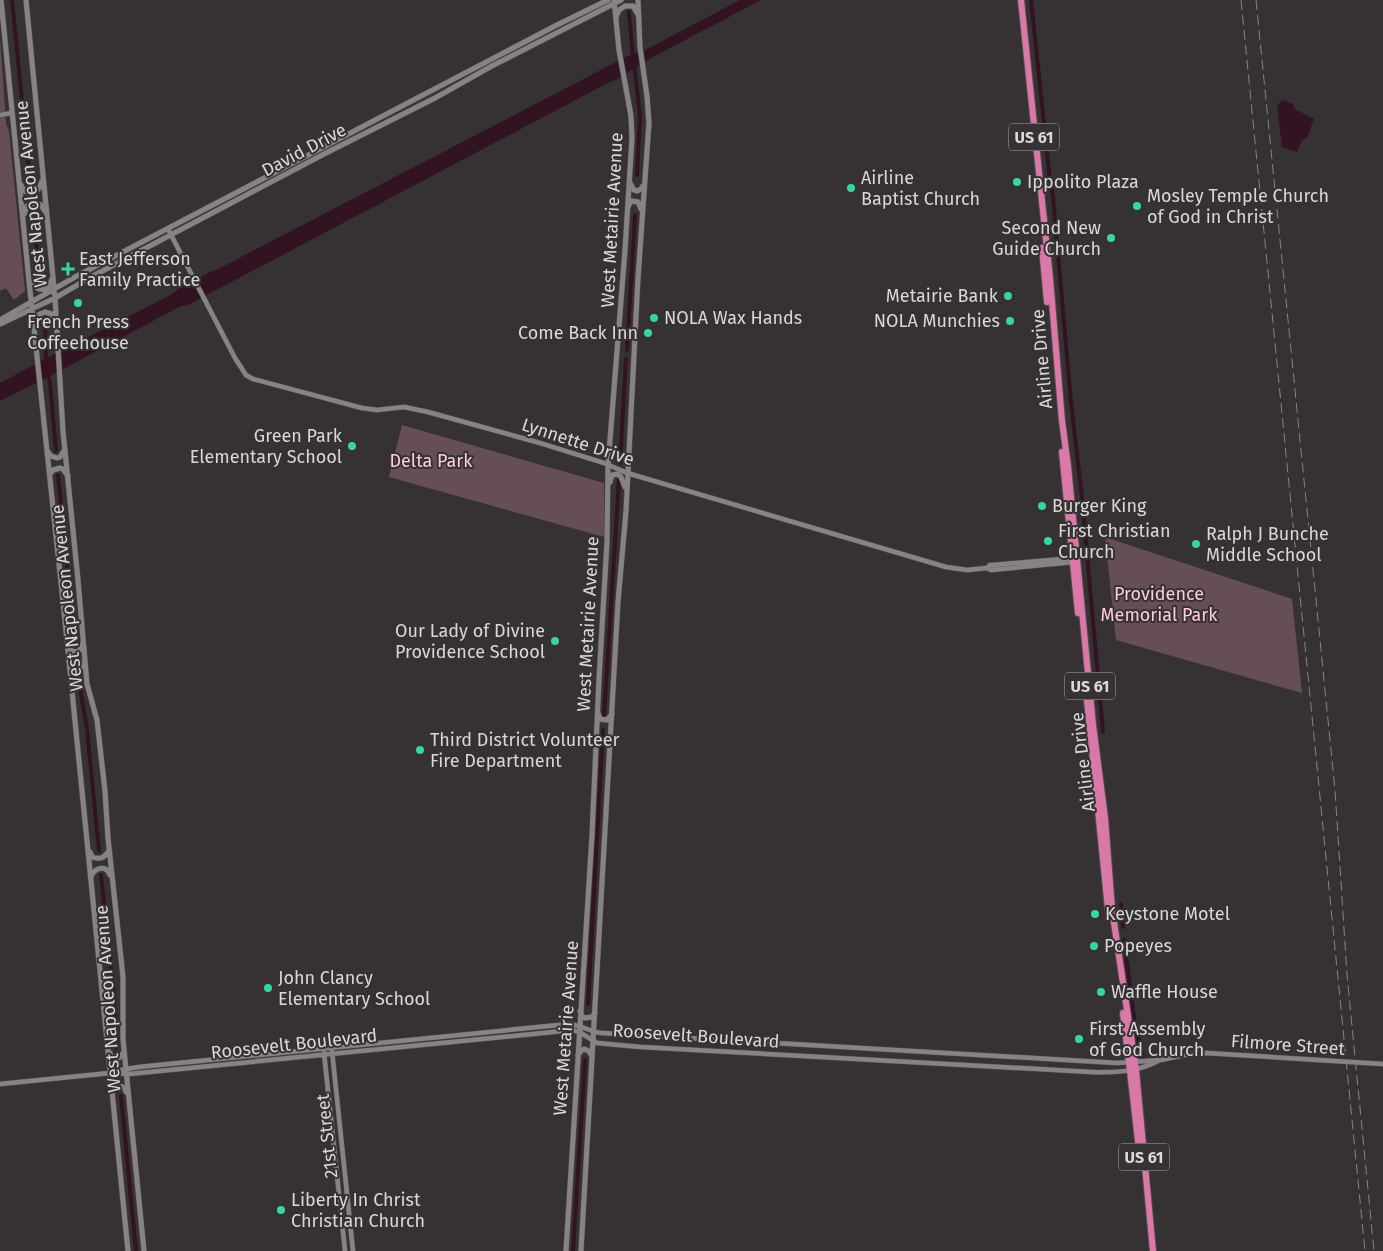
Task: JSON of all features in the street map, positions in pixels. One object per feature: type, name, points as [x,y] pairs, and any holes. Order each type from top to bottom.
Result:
[{"type":"highway","name":"Airline Drive","points":[[1017,0],[1108,908],[1132,1063],[1153,1251]]},
{"type":"highway","name":"Airline Drive","points":[[1021,0],[1068,466],[1074,560]]},
{"type":"highway","name":"Airline Drive","points":[[1133,1071],[1150,1251]]},
{"type":"main road","name":"West Napoleon Avenue","points":[[1,0],[68,644],[128,1251]]},
{"type":"main road","name":"West Napoleon Avenue","points":[[26,0],[58,328],[59,378],[87,684],[97,720],[109,850],[124,977],[124,1052],[144,1251]]},
{"type":"main road","name":"David Drive","points":[[0,320],[75,277],[608,0]]},
{"type":"main road","name":"David Drive","points":[[0,324],[55,298],[170,235],[621,0]]},
{"type":"main road","name":"West Metairie Avenue","points":[[580,1251],[618,602],[627,495],[642,212],[649,123],[640,47],[638,0]]},
{"type":"main road","name":"West Metairie Avenue","points":[[566,1251],[592,835],[607,542],[608,465],[632,138],[631,116],[619,50],[614,2]]},
{"type":"main road","points":[[616,18],[619,10],[627,5],[633,6],[636,9],[638,16]]},
{"type":"main road","points":[[19,180],[24,191],[33,192],[41,186],[43,177]]},
{"type":"main road","points":[[629,178],[630,185],[634,190],[641,190],[644,184]]},
{"type":"main road","points":[[251,185],[254,192]]},
{"type":"main road","points":[[627,208],[631,201],[635,201],[641,205],[642,212]]},
{"type":"main road","points":[[23,218],[27,206],[34,203],[41,205],[47,214]]},
{"type":"main road","points":[[29,281],[33,286],[42,290],[50,284],[52,274]]},
{"type":"main road","points":[[34,325],[41,312],[48,312],[52,314],[58,328]]},
{"type":"main road","points":[[48,451],[51,456],[57,458],[60,457],[65,449]]},
{"type":"main road","points":[[50,474],[53,470],[60,468],[68,476]]},
{"type":"main road","points":[[608,488],[612,475],[618,474],[624,482],[627,495]]},
{"type":"main road","points":[[68,644],[71,651],[77,652],[80,650],[83,642]]},
{"type":"main road","points":[[70,666],[79,661],[86,671]]},
{"type":"main road","points":[[597,710],[600,719],[603,720],[607,720],[612,714]]},
{"type":"main road","points":[[87,846],[92,857],[97,859],[104,857],[109,850]]},
{"type":"main road","points":[[90,877],[97,869],[105,869],[109,871],[113,880]]},
{"type":"main road","points":[[580,1011],[585,1018],[592,1017],[595,1013]]},
{"type":"main road","points":[[108,1048],[111,1056],[115,1059],[120,1058],[124,1052]]},
{"type":"main road","points":[[577,1058],[581,1051],[586,1050],[590,1054],[592,1061]]},
{"type":"main road","points":[[112,1093],[114,1089],[120,1086],[124,1088],[128,1098]]},
{"type":"street","points":[[0,115],[12,113]]},
{"type":"street","name":"Lynnette Drive","points":[[168,229],[235,358],[246,375],[253,379],[362,408],[376,410],[404,407],[428,412],[540,443],[627,473],[938,566],[961,570],[987,568],[993,565],[1074,560]]},
{"type":"street","name":"Roosevelt Boulevard","points":[[126,1072],[324,1048],[567,1024],[579,1025],[594,1032],[1132,1063]]},
{"type":"street","name":"Roosevelt Boulevard","points":[[0,1084],[570,1030],[579,1032],[593,1041],[602,1044],[641,1047],[1091,1072],[1133,1071]]},
{"type":"street","name":"21st Street","points":[[324,1048],[345,1251]]},
{"type":"street","name":"21st Street","points":[[332,1048],[353,1251]]},
{"type":"street","name":"Filmore Street","points":[[1132,1063],[1184,1055],[1206,1054],[1383,1064]]},
{"type":"street","name":"Filmore Street","points":[[1133,1071],[1161,1060]]},
{"type":"green space","points":[[0,38],[6,124],[9,131],[25,291],[14,300],[6,288],[0,291]]},
{"type":"green space","name":"Delta Park","points":[[402,425],[604,483],[604,537],[389,477]]},
{"type":"green space","name":"Providence Memorial Park","points":[[1105,537],[1292,599],[1302,693],[1116,640]]},
{"type":"shaded area","points":[[740,0],[761,0],[651,58],[618,79],[186,306],[181,306],[0,401],[0,383],[174,293],[212,271]]},
{"type":"shaded area","points":[[1283,100],[1293,104],[1295,109],[1314,119],[1307,138],[1302,140],[1297,152],[1282,147],[1277,105]]},
{"type":"waterway","points":[[12,0],[30,181]]},
{"type":"waterway","points":[[1031,0],[1053,197],[1103,732]]},
{"type":"waterway","points":[[629,12],[633,57]]},
{"type":"waterway","points":[[634,64],[640,115],[637,175]]},
{"type":"waterway","points":[[627,350],[635,215]]},
{"type":"waterway","points":[[34,219],[42,286]]},
{"type":"waterway","points":[[45,314],[46,364]]},
{"type":"waterway","points":[[620,463],[626,359]]},
{"type":"waterway","points":[[47,373],[50,383],[56,451]]},
{"type":"waterway","points":[[58,475],[75,644]]},
{"type":"waterway","points":[[604,716],[619,479]]},
{"type":"waterway","points":[[78,669],[87,729],[99,851]]},
{"type":"waterway","points":[[588,1004],[603,730]]},
{"type":"waterway","points":[[101,875],[114,997],[116,1048]]},
{"type":"waterway","points":[[1121,904],[1123,927]]},
{"type":"waterway","points":[[1124,940],[1136,1032],[1142,1056]]},
{"type":"waterway","points":[[573,1251],[585,1060]]},
{"type":"waterway","points":[[121,1096],[136,1251]]},
{"type":"railway","points":[[1241,0],[1365,1251]]},
{"type":"railway","points":[[1256,0],[1335,790],[1347,975],[1374,1251]]},
{"type":"place","name":"Ippolito Plaza","points":[[1017,182]]},
{"type":"place","name":"Airline Baptist Church","points":[[851,188]]},
{"type":"place","name":"Mosley Temple Church of God in Christ","points":[[1137,206]]},
{"type":"place","name":"Second New Guide Church","points":[[1111,238]]},
{"type":"place","name":"East Jefferson Family Practice","points":[[68,269]]},
{"type":"place","name":"Metairie Bank","points":[[1008,296]]},
{"type":"place","name":"French Press Coffeehouse","points":[[78,303]]},
{"type":"place","name":"NOLA Wax Hands","points":[[654,318]]},
{"type":"place","name":"NOLA Munchies","points":[[1010,321]]},
{"type":"place","name":"Come Back Inn","points":[[648,333]]},
{"type":"place","name":"Green Park Elementary School","points":[[352,446]]},
{"type":"place","name":"Burger King","points":[[1042,506]]},
{"type":"place","name":"First Christian Church","points":[[1048,541]]},
{"type":"place","name":"Ralph J Bunche Middle School","points":[[1196,544]]},
{"type":"place","name":"Our Lady of Divine Providence School","points":[[555,641]]},
{"type":"place","name":"Third District Volunteer Fire Department","points":[[420,750]]},
{"type":"place","name":"Keystone Motel","points":[[1095,914]]},
{"type":"place","name":"Popeyes","points":[[1094,946]]},
{"type":"place","name":"John Clancy Elementary School","points":[[268,988]]},
{"type":"place","name":"Waffle House","points":[[1101,992]]},
{"type":"place","name":"First Assembly of God Church","points":[[1079,1039]]},
{"type":"place","name":"Liberty In Christ Christian Church","points":[[281,1210]]}]
